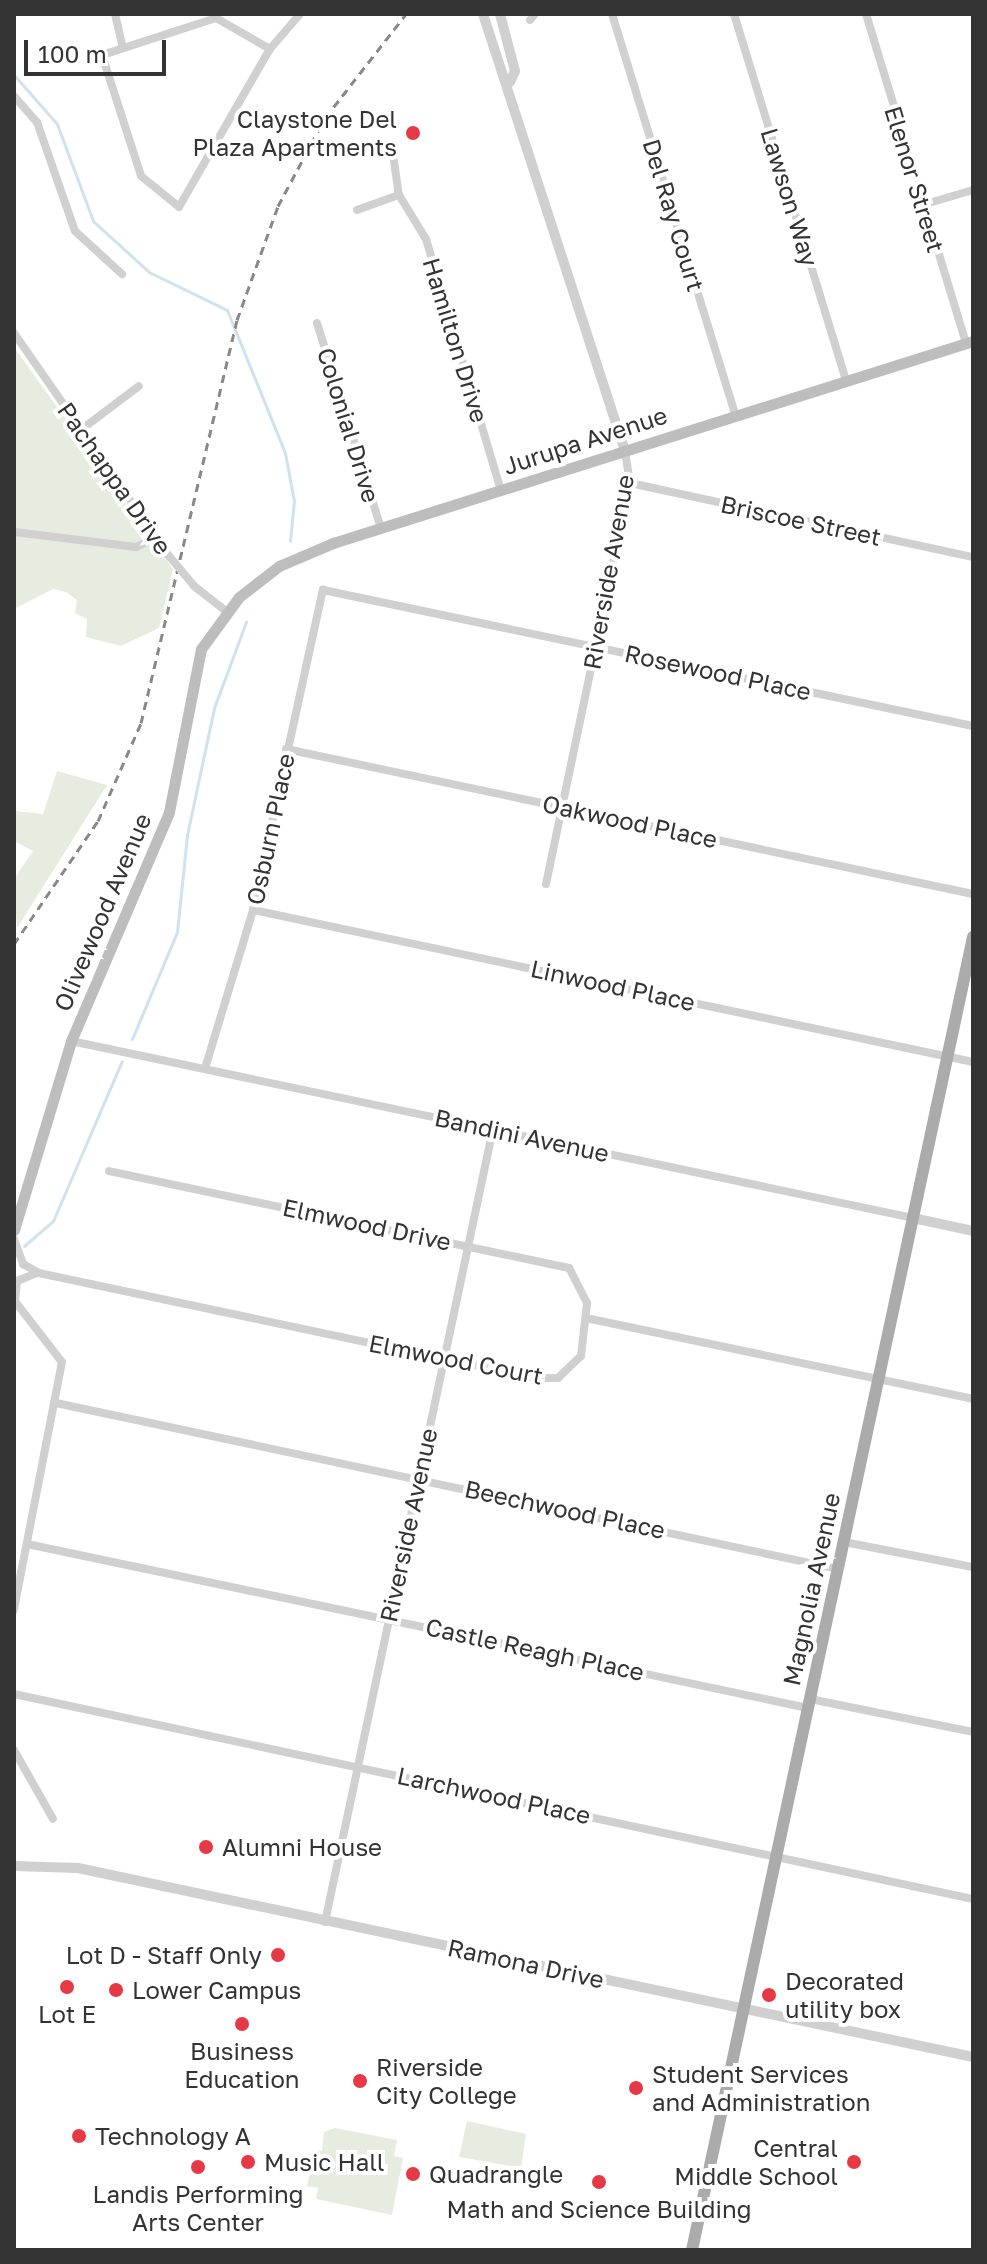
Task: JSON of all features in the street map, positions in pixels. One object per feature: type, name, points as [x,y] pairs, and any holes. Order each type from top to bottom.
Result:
[{"type":"main road","name":"Jurupa Avenue","points":[[227,612],[279,566],[381,528],[969,342]]},
{"type":"main road","name":"Olivewood Avenue","points":[[14,1230],[71,1041],[169,812],[201,649],[227,612]]},
{"type":"main road","name":"Magnolia Avenue","points":[[692,2250],[973,937]]},
{"type":"street","points":[[115,14],[123,48]]},
{"type":"street","points":[[270,49],[216,18],[102,55],[141,176],[179,207],[270,49],[300,14]]},
{"type":"street","name":"Riverside Avenue","points":[[483,14],[510,82],[625,451],[630,483],[546,884]]},
{"type":"street","name":"Riverside Avenue","points":[[500,14],[515,71],[510,82]]},
{"type":"street","name":"Del Ray Court","points":[[612,14],[736,416]]},
{"type":"street","name":"Lawson Way","points":[[734,14],[846,380]]},
{"type":"street","name":"Elenor Street","points":[[866,14],[922,205],[969,342]]},
{"type":"street","points":[[14,96],[37,122],[75,231],[122,274]]},
{"type":"street","name":"Hamilton Drive","points":[[394,161],[399,195],[426,239],[501,490]]},
{"type":"street","points":[[922,205],[973,190]]},
{"type":"street","points":[[357,210],[399,195]]},
{"type":"street","name":"Colonial Drive","points":[[317,323],[381,528]]},
{"type":"street","name":"Pachappa Drive","points":[[14,333],[155,538],[194,586],[227,612]]},
{"type":"street","points":[[82,429],[139,386]]},
{"type":"street","name":"Briscoe Street","points":[[630,483],[973,557]]},
{"type":"street","points":[[14,532],[136,547],[155,538]]},
{"type":"street","name":"Rosewood Place","points":[[323,590],[973,726]]},
{"type":"street","name":"Osburn Place","points":[[206,1065],[253,910],[323,590]]},
{"type":"street","name":"Oakwood Place","points":[[286,749],[973,894]]},
{"type":"street","name":"Linwood Place","points":[[253,910],[973,1062]]},
{"type":"street","name":"Bandini Avenue","points":[[71,1041],[206,1065],[973,1231]]},
{"type":"street","name":"Riverside Avenue","points":[[325,1922],[493,1129]]},
{"type":"street","name":"Elmwood Drive","points":[[109,1171],[569,1268],[585,1288],[586,1318]]},
{"type":"street","points":[[14,1239],[22,1262],[39,1273]]},
{"type":"street","points":[[14,1610],[56,1403],[59,1354],[14,1300],[17,1281],[39,1273]]},
{"type":"street","name":"Elmwood Court","points":[[39,1273],[445,1358],[558,1378],[581,1356],[586,1318]]},
{"type":"street","points":[[586,1318],[973,1399]]},
{"type":"street","name":"Beechwood Place","points":[[56,1403],[417,1477],[838,1569]]},
{"type":"street","points":[[844,1542],[973,1567]]},
{"type":"street","name":"Castle Reagh Place","points":[[27,1544],[809,1703],[973,1732]]},
{"type":"street","name":"Larchwood Place","points":[[14,1694],[973,1899]]},
{"type":"street","points":[[14,1750],[53,1819]]},
{"type":"street","name":"Ramona Drive","points":[[14,1866],[78,1868],[973,2057]]},
{"type":"shaded area","points":[[14,347],[173,569],[159,628],[121,646],[86,637],[87,619],[75,613],[77,600],[66,592],[53,589],[14,609]]},
{"type":"shaded area","points":[[57,771],[107,785],[17,928],[14,879],[33,851],[14,841],[14,811],[43,814]]},
{"type":"shaded area","points":[[467,2121],[526,2134],[521,2168],[459,2157]]},
{"type":"shaded area","points":[[335,2128],[397,2140],[394,2156],[403,2158],[392,2215],[316,2199],[318,2188],[307,2186],[315,2150],[322,2151],[324,2132]]},
{"type":"waterway","points":[[14,75],[57,124],[93,221],[149,272],[227,310],[285,453],[294,501],[290,541]]},
{"type":"waterway","points":[[132,1039],[177,932],[187,835],[214,708],[246,622]]},
{"type":"waterway","points":[[24,1246],[53,1221],[122,1061]]},
{"type":"railway","points":[[14,944],[98,821],[141,723],[237,320],[278,206],[325,118],[406,14]]},
{"type":"place","name":"Claystone Del Plaza Apartments","points":[[413,133]]},
{"type":"place","name":"Alumni House","points":[[206,1847]]},
{"type":"place","name":"Lot D - Staff Only","points":[[278,1955]]},
{"type":"place","name":"Lot E","points":[[67,1987]]},
{"type":"place","name":"Lower Campus","points":[[116,1990]]},
{"type":"place","name":"Decorated utility box","points":[[769,1995]]},
{"type":"place","name":"Business Education","points":[[242,2024]]},
{"type":"place","name":"Riverside City College","points":[[360,2081]]},
{"type":"place","name":"Student Services and Administration","points":[[636,2088]]},
{"type":"place","name":"Technology A","points":[[79,2136]]},
{"type":"place","name":"Music Hall","points":[[248,2162]]},
{"type":"place","name":"Central Middle School","points":[[854,2162]]},
{"type":"place","name":"Landis Performing Arts Center","points":[[198,2167]]},
{"type":"place","name":"Quadrangle","points":[[413,2174]]},
{"type":"place","name":"Math and Science Building","points":[[599,2182]]}]
